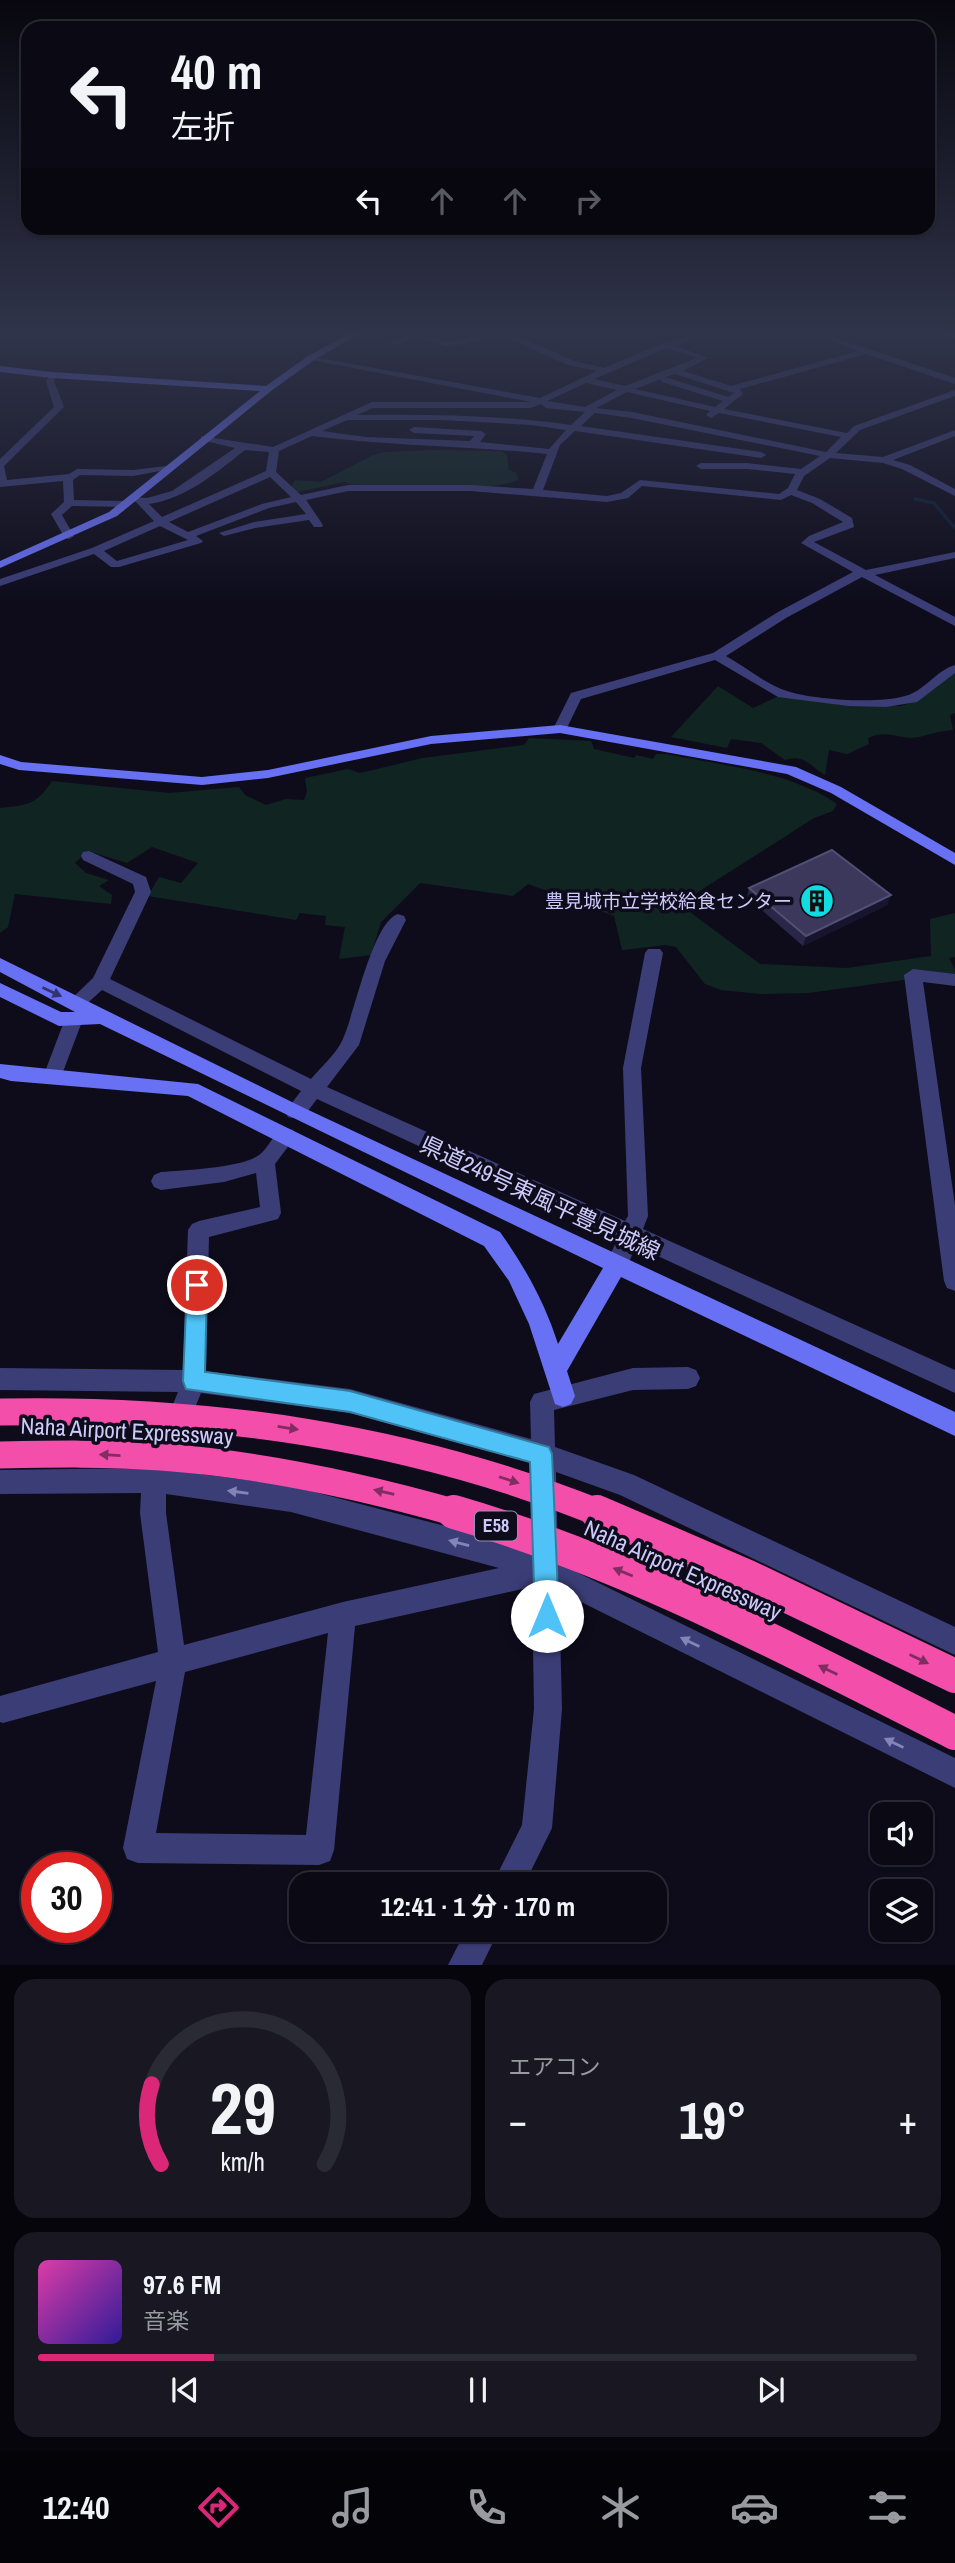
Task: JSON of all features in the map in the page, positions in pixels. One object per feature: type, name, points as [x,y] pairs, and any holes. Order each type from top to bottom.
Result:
[{"type":"highway","name":"Naha Airport Expressway","points":[[0,1412],[94,1410],[238,1421],[332,1435],[431,1456],[563,1499],[652,1535],[752,1578],[955,1676]]},
{"type":"highway","name":"Naha Airport Expressway","points":[[0,1455],[92,1454],[233,1464],[321,1478],[395,1494],[553,1544],[629,1575],[955,1733]]},
{"type":"street","points":[[44,422],[0,466],[2,484],[68,477],[77,472],[166,469]]},
{"type":"street","points":[[0,565],[69,536],[133,502],[166,469],[225,422]]},
{"type":"street","points":[[204,438],[243,447],[274,450],[338,422]]},
{"type":"street","points":[[394,441],[405,422]]},
{"type":"street","points":[[473,444],[488,422]]},
{"type":"street","points":[[519,422],[576,427],[777,457]]},
{"type":"street","points":[[537,492],[556,444],[580,422]]},
{"type":"street","points":[[659,422],[828,455],[884,460],[906,467],[955,493]]},
{"type":"street","points":[[685,442],[689,429],[700,422]]},
{"type":"street","points":[[723,422],[809,441],[847,439]]},
{"type":"street","points":[[768,422],[847,439]]},
{"type":"street","points":[[96,550],[115,565],[191,539],[266,506],[348,488],[470,488],[607,499],[624,496],[640,483],[781,497],[790,491],[802,472],[828,455],[857,428],[875,422]]},
{"type":"street","points":[[332,425],[481,434]]},
{"type":"street","points":[[312,433],[552,452]]},
{"type":"street","points":[[884,460],[955,433]]},
{"type":"street","points":[[69,536],[56,514],[69,503],[133,502],[179,494],[243,447]]},
{"type":"street","points":[[271,474],[274,450]]},
{"type":"street","points":[[790,459],[816,463]]},
{"type":"street","points":[[701,466],[747,466],[802,472]]},
{"type":"street","points":[[133,502],[191,539],[254,524],[315,520],[299,499],[271,474]]},
{"type":"street","points":[[0,583],[96,550],[271,474]]},
{"type":"street","points":[[68,477],[69,503]]},
{"type":"street","points":[[790,491],[848,520],[849,525],[813,538],[807,543],[955,622]]},
{"type":"street","points":[[560,729],[576,696],[718,656],[782,615],[864,573],[955,555]]},
{"type":"street","points":[[718,656],[782,694],[842,701],[890,703],[912,699],[945,671],[955,669]]},
{"type":"street","points":[[0,759],[19,766],[202,781],[268,774],[431,740],[560,729],[791,770],[835,790],[955,860]]},
{"type":"street","points":[[52,1077],[75,1012],[100,982],[142,892],[140,881],[89,856]]},
{"type":"street","points":[[295,1111],[350,1045],[376,961],[398,920]]},
{"type":"street","points":[[555,1370],[617,1264],[638,1216],[632,1068],[654,953]]},
{"type":"street","points":[[0,964],[75,1012]]},
{"type":"street","points":[[955,980],[914,975],[950,1203],[955,1281]]},
{"type":"street","points":[[100,982],[314,1089],[955,1382]]},
{"type":"street","name":"県道249号東風平豊見城線","points":[[0,989],[59,1019],[75,1012],[104,1017],[295,1111],[955,1424]]},
{"type":"street","points":[[0,1071],[191,1089],[492,1239],[517,1274],[540,1323],[563,1396]]},
{"type":"street","points":[[161,1181],[224,1174],[265,1162],[286,1136]]},
{"type":"street","points":[[265,1162],[271,1213],[199,1230],[194,1381],[154,1480],[153,1513],[173,1662],[138,1848],[319,1850],[343,1615]]},
{"type":"street","points":[[514,1872],[537,1828],[548,1709],[542,1402],[633,1378],[688,1378]]},
{"type":"street","points":[[0,1379],[194,1381],[350,1401],[541,1454],[625,1484],[955,1641]]},
{"type":"street","points":[[0,1482],[154,1480],[291,1499],[468,1545],[547,1571],[955,1773]]},
{"type":"street","points":[[3,1709],[343,1615],[547,1571]]},
{"type":"street","points":[[464,1965],[476,1942]]},
{"type":"green space","points":[[501,451],[507,455],[509,470],[517,473],[518,480],[463,488],[356,486],[344,482],[298,492],[291,487],[295,480],[321,482],[384,452]]},
{"type":"green space","points":[[955,673],[955,713],[950,715],[953,730],[913,738],[875,735],[868,738],[869,744],[847,754],[829,750],[825,775],[802,759],[785,760],[761,743],[731,739],[727,748],[671,737],[718,686],[753,708],[779,696],[841,705],[900,706],[918,701],[941,679]]},
{"type":"green space","points":[[529,738],[591,741],[594,749],[634,758],[636,755],[653,759],[656,754],[667,754],[733,766],[777,777],[818,793],[837,804],[833,811],[814,818],[687,899],[687,910],[760,964],[847,968],[931,956],[930,919],[955,913],[955,957],[949,958],[955,970],[955,977],[911,979],[808,993],[760,994],[721,990],[705,984],[676,947],[666,945],[622,950],[614,916],[528,884],[513,896],[420,883],[381,922],[371,955],[339,959],[345,927],[325,925],[326,916],[300,913],[296,920],[148,896],[159,877],[181,883],[198,863],[152,847],[127,863],[88,851],[75,863],[86,873],[109,880],[99,886],[112,895],[111,904],[15,894],[8,927],[0,933],[0,808],[31,802],[41,795],[52,781],[169,793],[239,787],[245,795],[266,805],[286,799],[304,800],[307,792],[305,778],[348,769],[360,773],[423,758],[524,745]]},
{"type":"building","name":"豊見城市立学校給食センター","points":[[832,850],[891,895],[806,936],[749,888]]},
{"type":"waterway","points":[[915,499],[934,503],[955,528]]},
{"type":"place","name":"豊見城市立学校給食センター","points":[[817,901]]},
{"type":"route","points":[[197,1285],[194,1381],[350,1401],[541,1454],[547,1616]]}]
